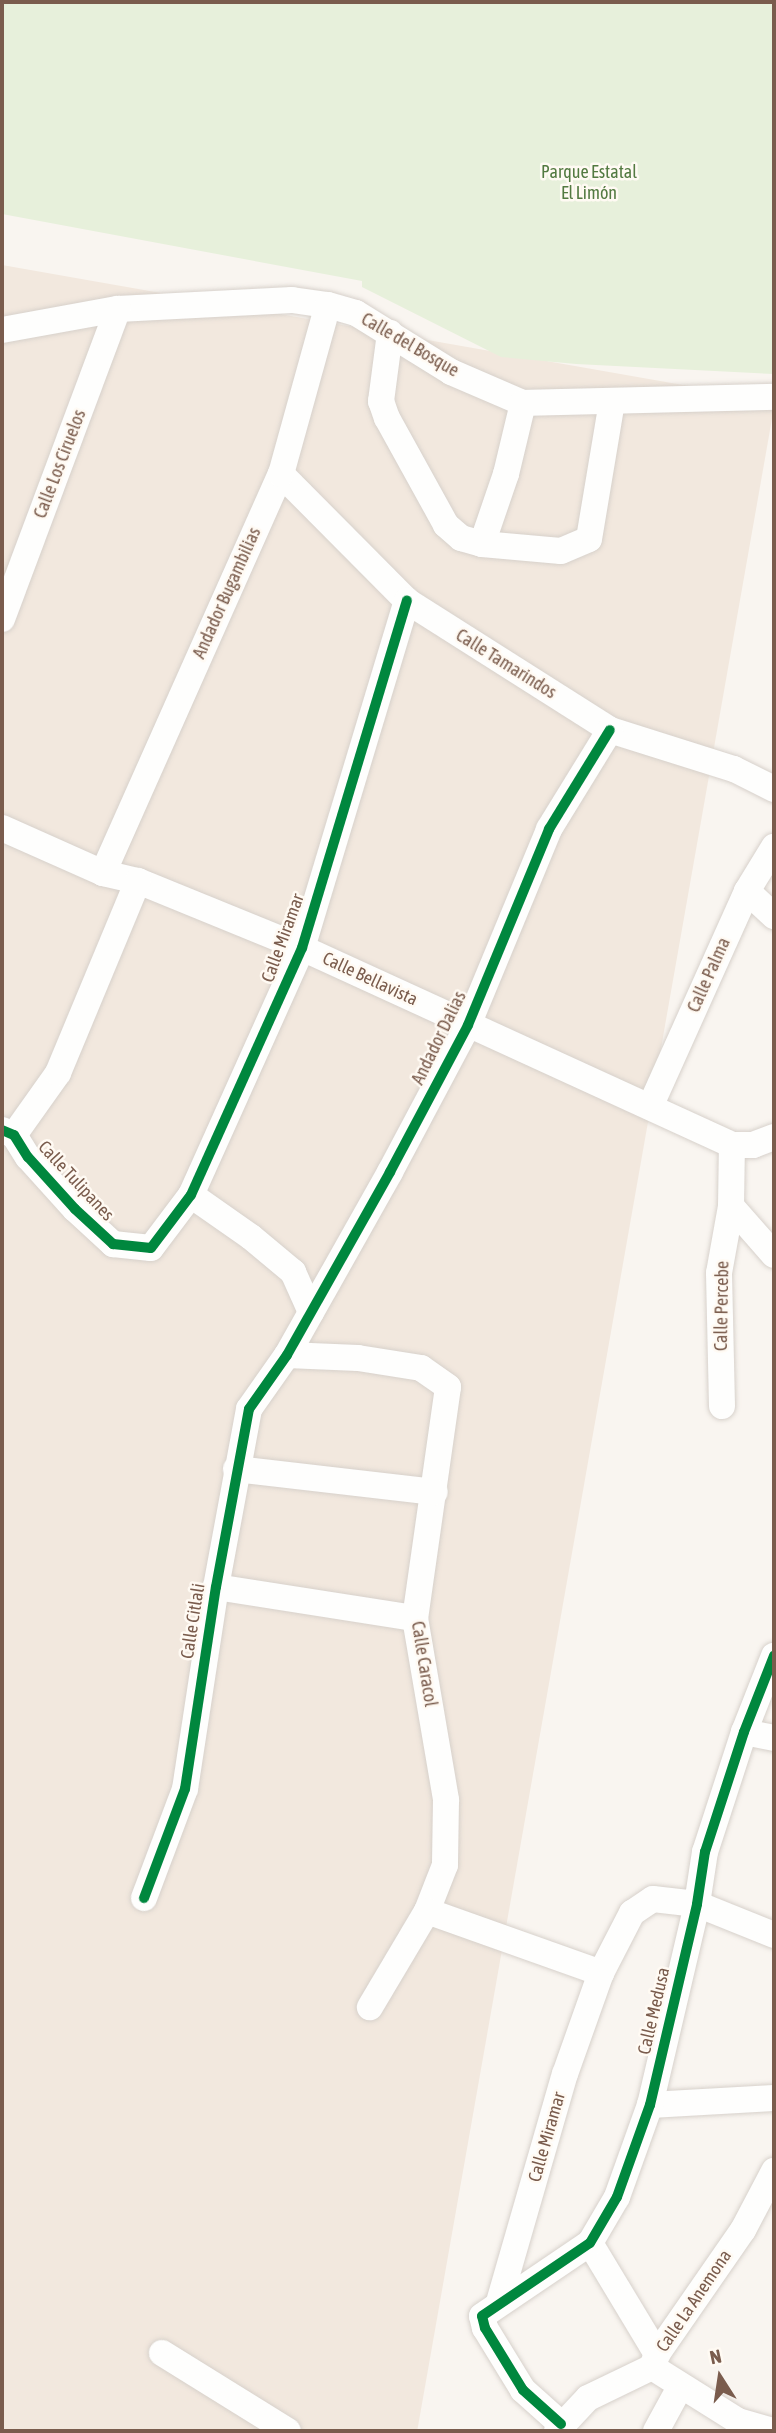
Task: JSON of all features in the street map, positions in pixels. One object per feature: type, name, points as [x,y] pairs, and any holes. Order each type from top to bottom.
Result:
[{"type":"street","name":"Calle del Bosque","points":[[2,330],[118,309],[292,300],[328,305],[356,313],[451,372],[523,403],[774,397]]},
{"type":"street","name":"Andador Bugambilias","points":[[103,873],[281,474],[328,305]]},
{"type":"street","name":"Calle Los Ciruelos","points":[[2,619],[118,309]]},
{"type":"street","points":[[390,333],[381,401],[387,418],[446,525],[461,538],[482,544],[561,551],[589,539],[612,402]]},
{"type":"street","points":[[482,544],[506,474],[523,403]]},
{"type":"street","name":"Calle Tamarindos","points":[[281,474],[407,601],[610,730],[734,769],[774,789]]},
{"type":"street","name":"Calle Miramar","points":[[131,1248],[151,1248],[191,1195],[302,948],[407,601]]},
{"type":"street","name":"Andador Dalias","points":[[287,1355],[468,1025],[549,829],[610,730]]},
{"type":"street","name":"Calle Bellavista","points":[[2,828],[103,873],[138,881],[302,948],[732,1144]]},
{"type":"street","name":"Calle Palma","points":[[650,1107],[747,891],[774,847]]},
{"type":"street","points":[[8,1133],[58,1073],[138,881]]},
{"type":"street","points":[[747,891],[774,916]]},
{"type":"street","name":"Calle Tulipanes","points":[[8,1133],[75,1209],[113,1244],[131,1248]]},
{"type":"street","points":[[732,1144],[753,1145],[774,1137]]},
{"type":"street","name":"Calle Percebe","points":[[722,1406],[719,1273],[731,1206],[732,1144]]},
{"type":"street","points":[[191,1195],[251,1237],[293,1272],[311,1312]]},
{"type":"street","points":[[731,1206],[774,1255]]},
{"type":"street","name":"Calle Citlali","points":[[144,1898],[185,1788],[216,1587],[249,1409],[287,1355]]},
{"type":"street","name":"Calle Caracol","points":[[287,1355],[358,1358],[421,1368],[448,1387],[415,1618],[446,1800],[445,1864],[428,1911],[370,2007]]},
{"type":"street","points":[[236,1469],[435,1492]]},
{"type":"street","points":[[216,1587],[415,1618]]},
{"type":"street","name":"Calle Medusa","points":[[490,2309],[590,2244],[617,2197],[650,2105],[697,1903],[705,1852],[744,1732],[774,1656]]},
{"type":"street","points":[[744,1732],[774,1738]]},
{"type":"street","name":"Calle Miramar","points":[[490,2309],[565,2074],[601,1973],[632,1913],[653,1899],[697,1903]]},
{"type":"street","points":[[697,1903],[774,1935]]},
{"type":"street","points":[[428,1911],[601,1973]]},
{"type":"street","points":[[650,2105],[774,2098]]},
{"type":"street","name":"Calle La Anemona","points":[[559,2428],[588,2398],[654,2360],[743,2230],[774,2171]]},
{"type":"street","points":[[590,2244],[654,2360],[680,2387],[738,2421],[774,2431]]},
{"type":"street","points":[[490,2309],[485,2328],[523,2390],[559,2428]]},
{"type":"street","points":[[162,2353],[288,2431]]},
{"type":"street","points":[[656,2431],[680,2387]]},
{"type":"shaded area","points":[[2,265],[774,401],[417,2431],[2,2431]]},
{"type":"green space","name":"Parque Estatal El Limón","points":[[2,2],[774,2],[774,374],[576,364],[501,357],[362,287],[362,281],[2,214]]},
{"type":"cycle path","points":[[2,1130],[14,1135],[28,1157],[75,1209],[113,1244],[151,1248],[191,1195],[302,948],[407,601]]},
{"type":"cycle path","points":[[144,1898],[185,1789],[216,1587],[249,1409],[287,1355],[390,1172],[468,1025],[549,829],[610,730]]},
{"type":"cycle path","points":[[561,2424],[523,2390],[485,2328],[482,2316],[590,2243],[617,2197],[650,2105],[697,1904],[705,1852],[744,1732],[774,1656]]}]
